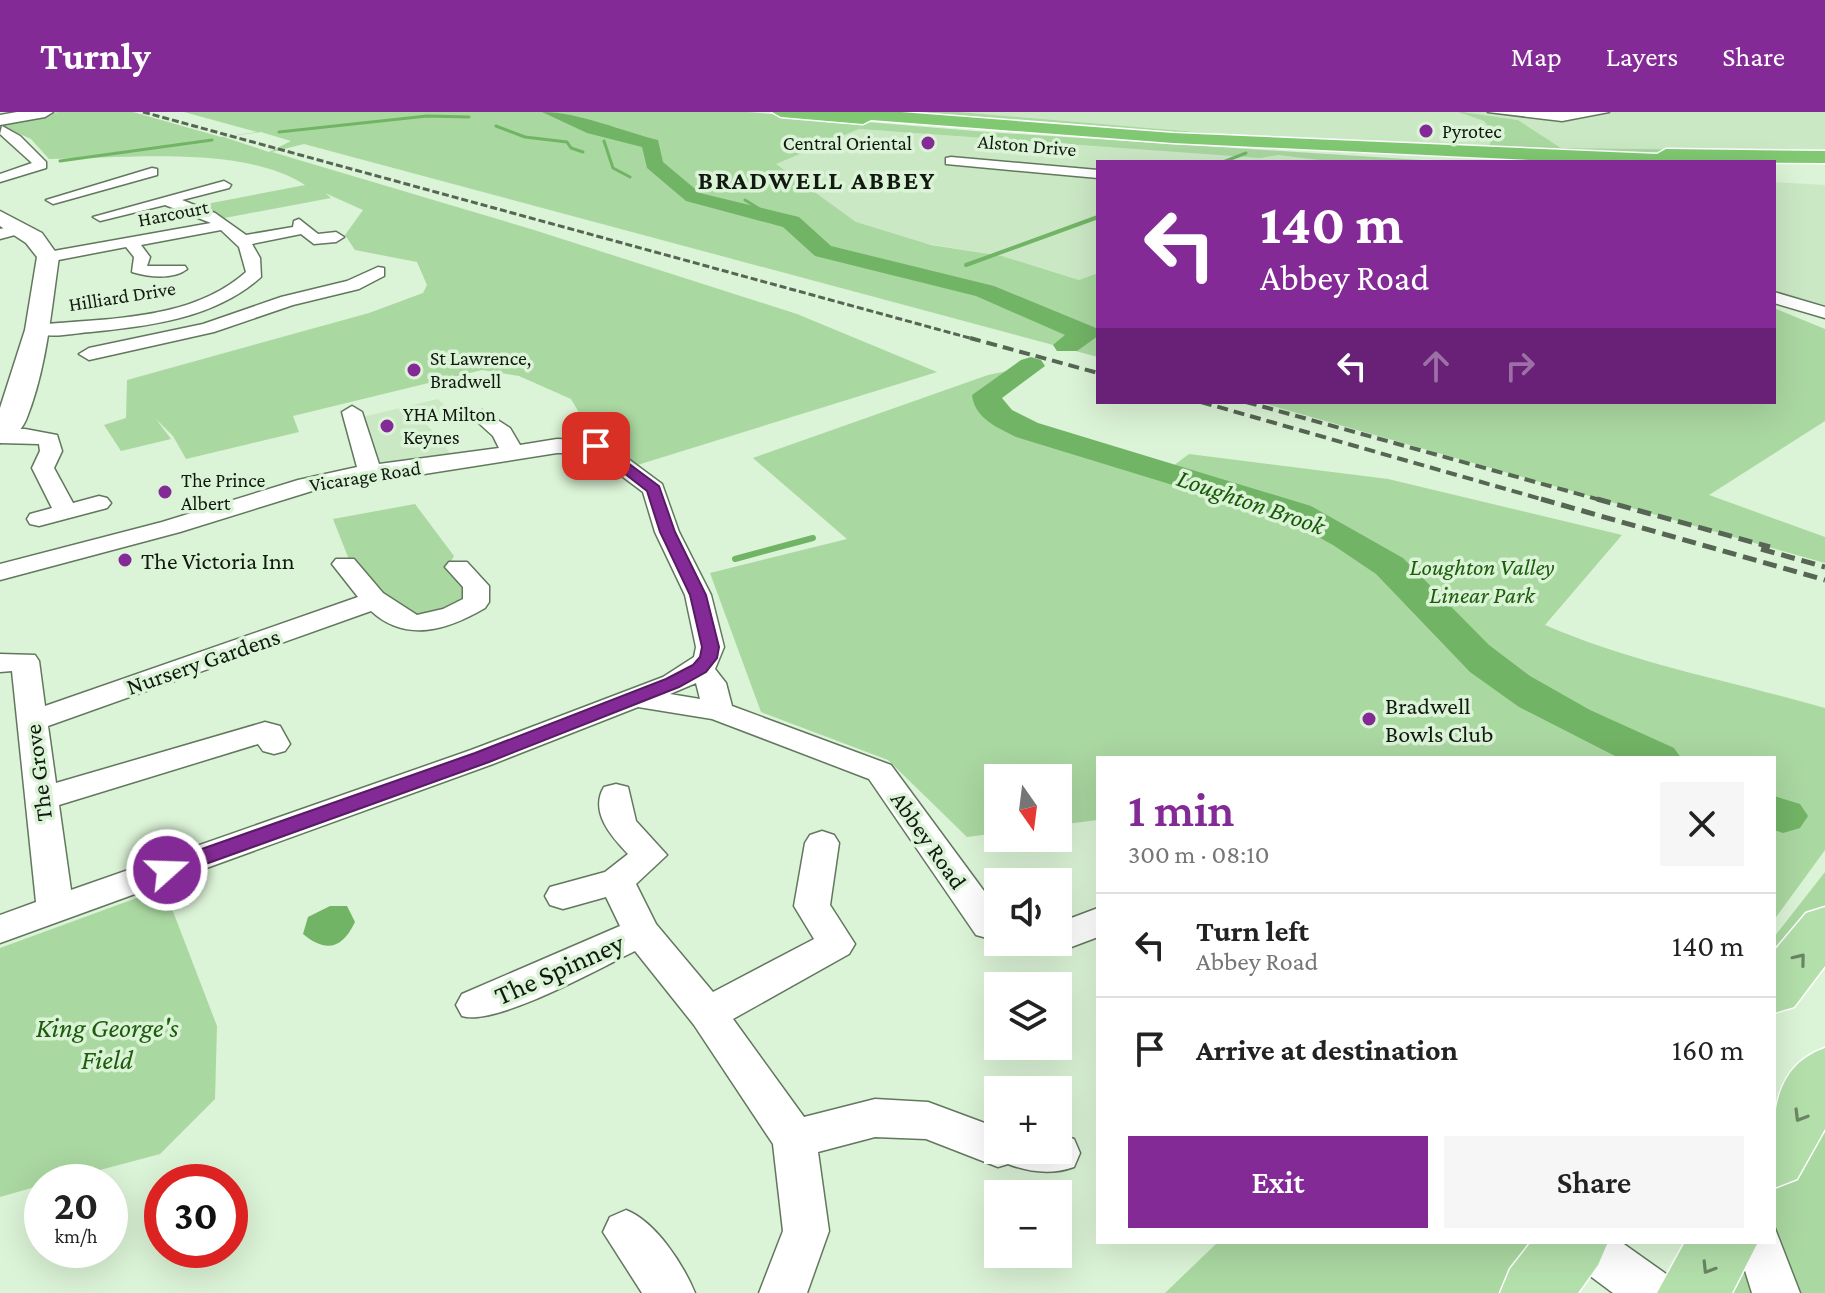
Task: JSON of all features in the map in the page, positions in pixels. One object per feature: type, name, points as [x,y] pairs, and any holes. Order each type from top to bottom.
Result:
[{"type":"highway","points":[[781,112],[1461,160]]},
{"type":"highway","points":[[833,112],[1395,150],[1646,160]]},
{"type":"highway","points":[[1395,150],[1825,157]]},
{"type":"highway","points":[[1324,151],[1520,160]]},
{"type":"highway","points":[[1776,167],[1825,169]]},
{"type":"highway","points":[[1776,176],[1799,178]]},
{"type":"main road","points":[[1776,988],[1825,927]]},
{"type":"main road","points":[[1776,1156],[1825,1073]]},
{"type":"main road","points":[[1535,1293],[1572,1244]]},
{"type":"main road","points":[[1692,1293],[1723,1244]]},
{"type":"street","points":[[1,131],[45,112]]},
{"type":"street","points":[[1494,112],[1562,117],[1603,112]]},
{"type":"street","points":[[1,131],[16,139],[40,161]]},
{"type":"street","points":[[0,166],[40,161]]},
{"type":"street","points":[[0,178],[33,169],[41,165],[40,161]]},
{"type":"street","name":"Alston Drive","points":[[951,161],[1096,174]]},
{"type":"street","points":[[53,200],[152,172]]},
{"type":"street","points":[[18,173],[105,186]]},
{"type":"street","points":[[100,217],[224,185]]},
{"type":"street","points":[[168,201],[191,206],[223,225],[241,241],[302,227],[314,239],[336,237]]},
{"type":"street","points":[[0,217],[10,231],[34,238],[48,257],[11,421],[0,435]]},
{"type":"street","name":"Harcourt","points":[[48,257],[223,225]]},
{"type":"street","name":"Hilliard Drive","points":[[31,331],[135,321],[208,302],[232,292],[255,273],[241,241]]},
{"type":"street","name":"Harcourt","points":[[131,243],[142,257],[138,269],[153,272],[179,269]]},
{"type":"street","points":[[89,354],[208,328],[249,313],[353,285],[378,272]]},
{"type":"street","points":[[1776,298],[1825,313]]},
{"type":"street","points":[[208,302],[249,313]]},
{"type":"street","points":[[352,412],[370,471]]},
{"type":"street","points":[[482,416],[502,433],[513,453]]},
{"type":"street","points":[[0,435],[25,435],[49,440],[51,451],[43,468],[66,511]]},
{"type":"street","name":"Vicarage Road","points":[[0,572],[171,527],[306,485],[370,471],[405,470],[557,446],[596,446],[654,489],[667,532],[698,595],[710,647],[708,658],[700,669]]},
{"type":"street","points":[[39,519],[99,503]]},
{"type":"street","points":[[345,564],[374,601],[393,618],[422,624],[451,618],[476,602],[476,586],[458,567]]},
{"type":"street","name":"Nursery Gardens","points":[[32,721],[374,601]]},
{"type":"street","name":"The Grove","points":[[0,663],[25,661],[55,910]]},
{"type":"street","points":[[0,929],[482,757],[636,698],[700,669],[711,683],[718,711]]},
{"type":"street","name":"Abbey Road","points":[[636,698],[718,711],[880,772],[984,918]]},
{"type":"street","points":[[41,799],[265,732],[269,733],[274,744]]},
{"type":"street","points":[[563,896],[617,881],[650,855],[620,825],[616,795]]},
{"type":"street","points":[[708,1014],[836,944],[812,906],[822,843]]},
{"type":"street","name":"The Spinney","points":[[617,881],[641,932],[708,1014],[794,1139],[806,1231],[783,1293]]},
{"type":"street","points":[[1072,932],[1096,923]]},
{"type":"street","name":"The Spinney","points":[[476,1005],[532,983],[641,932]]},
{"type":"street","points":[[794,1139],[875,1118],[928,1121],[984,1143]]},
{"type":"street","points":[[626,1232],[671,1293]]},
{"type":"street","points":[[1586,1244],[1652,1293]]},
{"type":"street","points":[[1760,1244],[1776,1293]]},
{"type":"shaded area","points":[[959,112],[1458,112],[1485,121],[1494,133],[1489,147],[1220,134]]},
{"type":"shaded area","points":[[1463,112],[1825,112],[1825,151],[1561,148],[1518,120]]},
{"type":"shaded area","points":[[859,129],[1368,160],[1096,160],[1096,274],[1080,280],[1002,256],[904,240],[866,229],[775,164]]},
{"type":"shaded area","points":[[1776,182],[1825,185],[1825,306],[1776,293]]},
{"type":"shaded area","points":[[438,399],[453,414],[424,421],[451,454],[381,464],[362,430],[362,417]]},
{"type":"shaded area","points":[[330,906],[347,906],[355,922],[339,943],[326,946],[303,934],[308,917]]},
{"type":"green space","points":[[58,112],[133,112],[221,137],[257,132],[184,112],[748,112],[987,132],[1421,160],[1319,160],[1278,155],[1260,158],[859,129],[776,164],[856,222],[931,245],[1002,256],[1079,280],[1096,274],[1096,356],[304,144],[272,152],[534,230],[797,314],[937,372],[631,467],[594,438],[571,399],[519,376],[482,370],[293,416],[299,432],[186,459],[173,436],[156,419],[171,439],[121,451],[104,425],[126,418],[127,380],[369,313],[423,293],[427,285],[417,262],[355,250],[345,235],[363,210],[325,193],[331,198],[214,220],[196,206],[305,185],[279,172],[249,164],[181,157],[49,159],[31,139],[0,125]],"holes":[[[261,132],[291,141],[269,152],[224,137]]]},
{"type":"green space","points":[[885,112],[959,112],[1220,134],[1489,146],[1494,133],[1484,121],[1458,112],[1463,112],[1518,120],[1561,148],[1825,151],[1825,154],[1565,152],[1525,147],[1527,151],[1322,144]]},
{"type":"green space","points":[[1776,309],[1825,329],[1825,421],[1709,495],[1825,537],[1825,563],[1266,404],[1776,404]]},
{"type":"green space","name":"Loughton Valley Linear Park","points":[[1031,366],[987,395],[991,409],[1027,430],[1165,472],[1189,454],[1388,479],[1622,535],[1545,625],[1614,651],[1825,708],[1825,850],[1776,917],[1776,756],[1096,756],[1096,820],[1072,823],[1072,764],[984,764],[984,835],[967,837],[888,760],[761,712],[710,573],[847,539],[753,458],[988,375]]},
{"type":"green space","points":[[415,504],[454,556],[450,563],[470,585],[470,602],[450,615],[396,615],[350,562],[333,519]]},
{"type":"green space","points":[[1825,872],[1825,927],[1776,988],[1776,934]]},
{"type":"green space","name":"King George's Field","points":[[164,888],[217,1026],[215,1099],[160,1154],[122,1164],[24,1164],[24,1190],[0,1197],[0,948]]},
{"type":"green space","points":[[1825,1073],[1825,1293],[1692,1293],[1771,1244],[1776,1244],[1776,1156]]},
{"type":"green space","points":[[1216,1244],[1572,1244],[1535,1293],[1165,1293]]},
{"type":"waterway","name":"Loughton Brook","points":[[551,112],[593,129],[651,144],[654,164],[687,194],[791,222],[823,251],[985,291],[1086,334],[1067,345]]},
{"type":"waterway","points":[[279,132],[427,116],[469,117]]},
{"type":"waterway","points":[[496,126],[525,137],[567,142],[571,148],[583,152]]},
{"type":"waterway","points":[[60,161],[212,140]]},
{"type":"waterway","points":[[604,141],[613,168],[630,177]]},
{"type":"waterway","points":[[1228,160],[1246,153]]},
{"type":"waterway","points":[[745,200],[766,213]]},
{"type":"waterway","name":"Loughton Brook","points":[[763,211],[773,217]]},
{"type":"waterway","points":[[966,265],[1096,218]]},
{"type":"waterway","name":"Loughton Brook","points":[[1031,366],[987,395],[995,413],[1027,430],[1299,513],[1330,529],[1376,555],[1403,577],[1474,654],[1496,672],[1574,720],[1654,756]]},
{"type":"waterway","points":[[735,559],[813,538]]},
{"type":"waterway","name":"Loughton Brook","points":[[1776,813],[1783,816]]},
{"type":"railway","points":[[143,112],[977,340]]},
{"type":"railway","points":[[970,338],[1096,372]]},
{"type":"railway","points":[[1208,404],[1548,501]]},
{"type":"railway","points":[[1253,404],[1604,501]]},
{"type":"railway","points":[[1541,499],[1825,580]]},
{"type":"railway","points":[[1597,499],[1770,547]]},
{"type":"railway","points":[[1761,549],[1825,567]]},
{"type":"place","name":"Pyrotec","points":[[1426,131]]},
{"type":"place","name":"Central Oriental","points":[[928,143]]},
{"type":"place","name":"St Lawrence, Bradwell","points":[[414,370]]},
{"type":"place","name":"YHA Milton Keynes","points":[[387,426]]},
{"type":"place","name":"The Prince Albert","points":[[165,492]]},
{"type":"place","name":"The Victoria Inn","points":[[125,560]]},
{"type":"place","name":"Bradwell Bowls Club","points":[[1369,719]]},
{"type":"district","name":"BRADWELL ABBEY","points":[[817,180]]},
{"type":"route","points":[[167,870],[482,757],[636,698],[700,669],[708,658],[710,647],[698,595],[667,532],[654,489],[596,446]]}]
